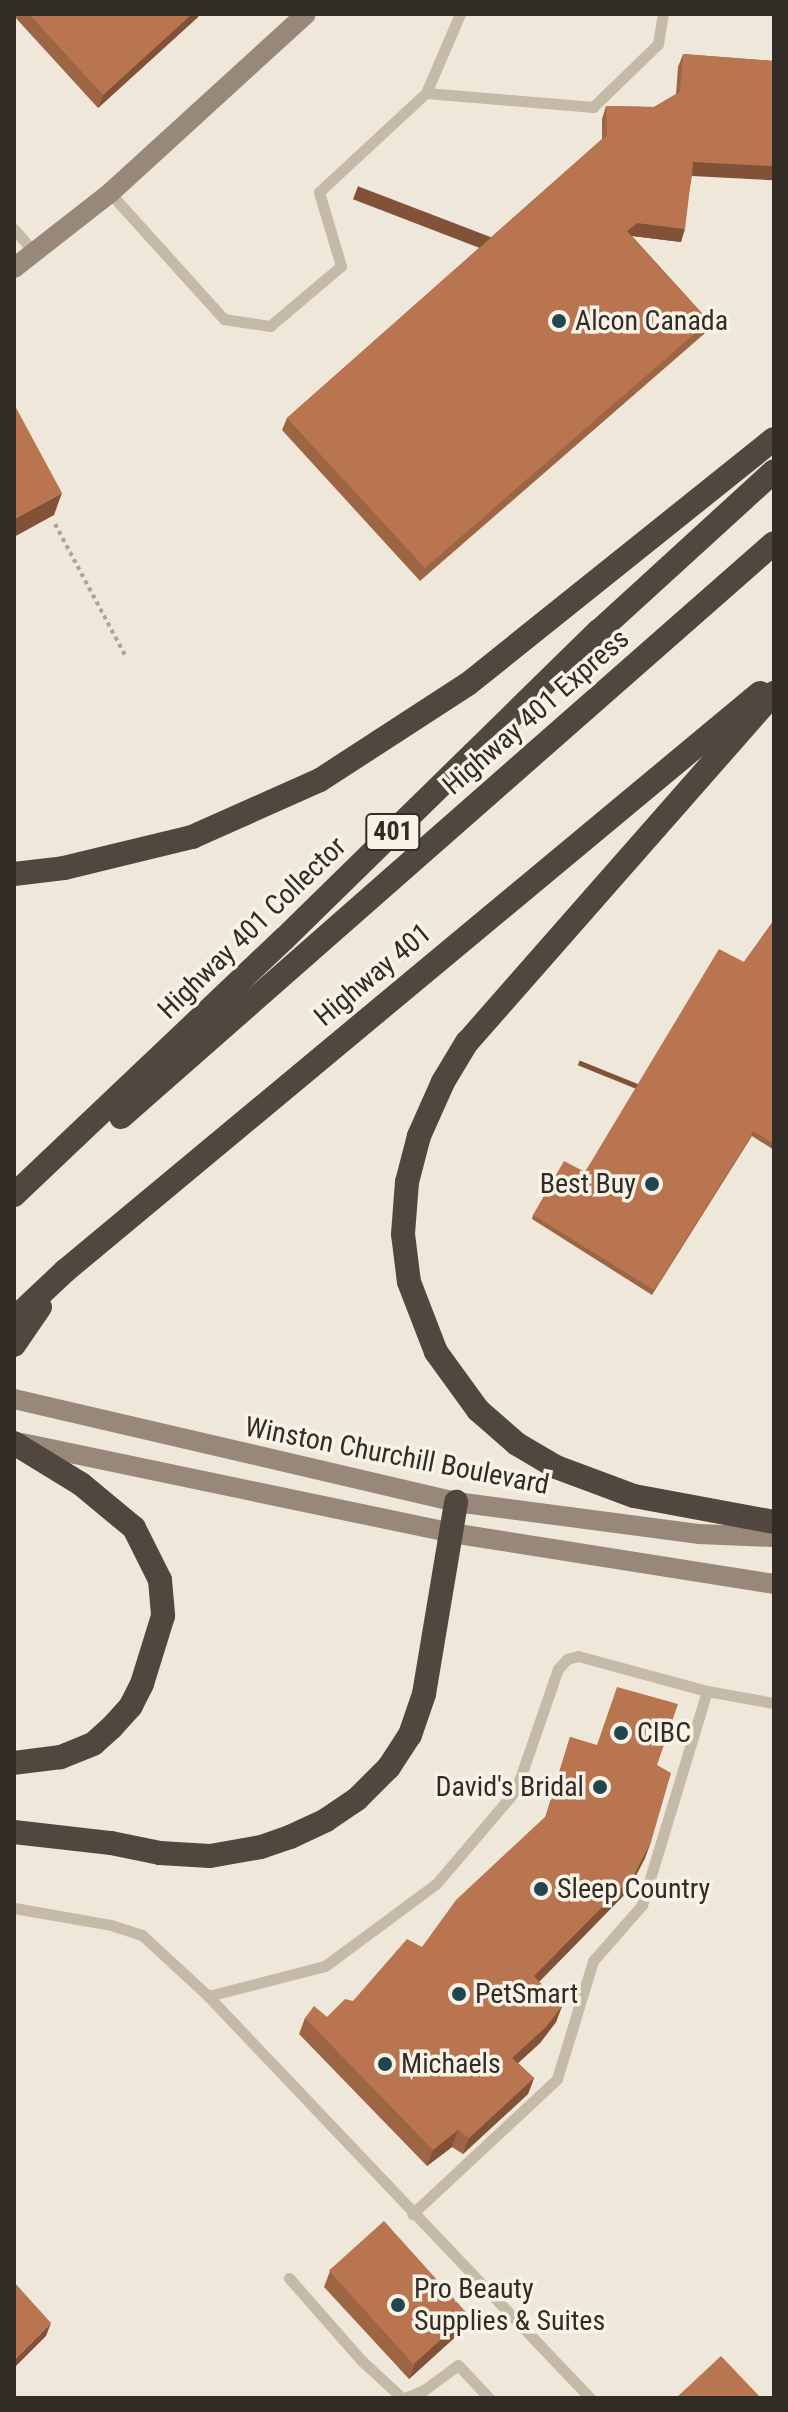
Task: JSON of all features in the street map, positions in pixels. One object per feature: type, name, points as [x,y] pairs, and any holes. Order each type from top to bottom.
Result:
[{"type":"highway","points":[[14,874],[64,868],[192,837],[320,780],[468,684],[774,439]]},
{"type":"highway","name":"Highway 401 Collector","points":[[14,1195],[284,939],[599,631],[774,471]]},
{"type":"highway","name":"Highway 401 Express","points":[[14,1211],[774,543]]},
{"type":"highway","name":"Highway 401","points":[[14,1319],[65,1271],[774,682]]},
{"type":"highway","points":[[774,693],[467,1042],[443,1082],[419,1136],[407,1182],[403,1234],[409,1282],[436,1352],[478,1410],[517,1444],[556,1467],[634,1496],[774,1522]]},
{"type":"highway","points":[[14,1345],[65,1271]]},
{"type":"highway","points":[[14,1442],[81,1484],[134,1528],[160,1580],[163,1616],[142,1684],[131,1706],[112,1727],[93,1744],[61,1757],[14,1763]]},
{"type":"highway","points":[[14,1832],[111,1843],[160,1853],[210,1856],[261,1847],[326,1820],[357,1799],[389,1767],[410,1735],[430,1667],[456,1502]]},
{"type":"main road","points":[[14,268],[36,254],[110,193],[306,14]]},
{"type":"main road","name":"Winston Churchill Boulevard","points":[[14,1399],[456,1502],[698,1534],[774,1537]]},
{"type":"main road","points":[[14,1442],[452,1533],[774,1584]]},
{"type":"lane","points":[[110,193],[224,319],[270,326],[341,266],[319,192],[426,93],[460,14]]},
{"type":"lane","points":[[426,93],[593,107],[658,44],[663,14]]},
{"type":"lane","points":[[14,229],[36,254]]},
{"type":"lane","points":[[208,1996],[325,1966],[436,1884],[516,1790],[558,1669],[567,1659],[578,1656],[707,1691],[774,1703]]},
{"type":"lane","points":[[412,2214],[557,2079],[593,1961],[642,1905],[707,1691]]},
{"type":"lane","points":[[14,1908],[142,1935],[208,1996],[590,2398]]},
{"type":"lane","points":[[289,2278],[361,2360],[403,2398],[424,2390],[458,2365],[489,2398]]},
{"type":"path","points":[[55,524],[125,655]]},
{"type":"building","points":[[29,14],[192,14],[103,95]]},
{"type":"building","points":[[683,54],[774,61],[774,166],[693,162],[685,229],[637,223],[627,231],[709,321],[425,568],[287,418],[607,135],[606,106],[654,107],[680,92]]},
{"type":"building","points":[[14,404],[62,493],[14,519]]},
{"type":"building","points":[[774,920],[774,1144],[754,1131],[654,1290],[533,1215],[564,1161],[585,1172],[719,949],[744,962]]},
{"type":"building","points":[[617,1687],[678,1704],[657,1765],[671,1773],[651,1842],[634,1875],[534,1976],[562,2006],[546,2027],[512,2058],[534,2078],[469,2138],[458,2130],[433,2150],[305,2018],[314,2006],[327,2017],[345,1999],[353,2001],[407,1939],[422,1947],[456,1900],[546,1816],[570,1737],[597,1745]]},
{"type":"building","points":[[384,2221],[468,2315],[413,2364],[329,2271]]},
{"type":"building","points":[[14,2282],[51,2323],[14,2360]]},
{"type":"building","points":[[721,2356],[761,2398],[676,2398]]},
{"type":"place","name":"Alcon Canada","points":[[559,321]]},
{"type":"place","name":"Best Buy","points":[[652,1184]]},
{"type":"place","name":"CIBC","points":[[621,1733]]},
{"type":"place","name":"David's Bridal","points":[[600,1787]]},
{"type":"place","name":"Sleep Country","points":[[541,1889]]},
{"type":"place","name":"PetSmart","points":[[459,1994]]},
{"type":"place","name":"Michaels","points":[[385,2064]]},
{"type":"place","name":"Pro Beauty Supplies & Suites","points":[[398,2305]]}]
